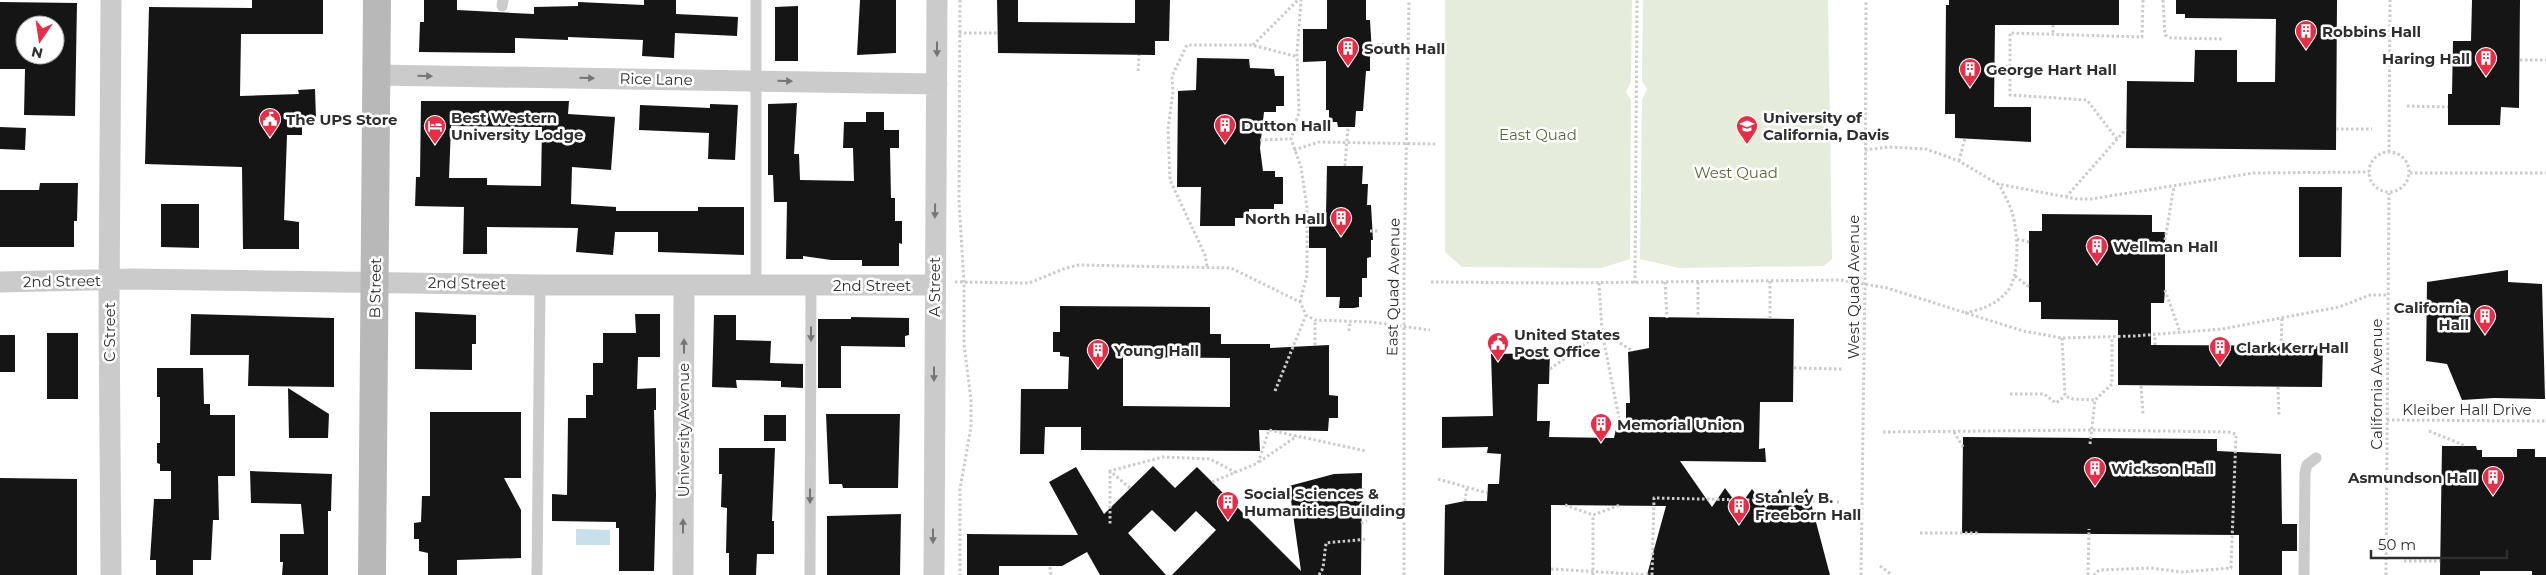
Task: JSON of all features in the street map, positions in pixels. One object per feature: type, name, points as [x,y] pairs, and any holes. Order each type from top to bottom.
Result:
[{"type":"street","name":"C Street","points":[[111,0],[111,575]]},
{"type":"street","name":"B Street","points":[[372,575],[377,0]]},
{"type":"street","name":"A Street","points":[[934,575],[934,285],[937,0]]},
{"type":"street","name":"Rice Lane","points":[[376,75],[937,84]]},
{"type":"street","name":"2nd Street","points":[[0,282],[375,281],[540,285],[934,285]]},
{"type":"street","name":"University Avenue","points":[[683,575],[684,284]]},
{"type":"lane","points":[[756,0],[756,285]]},
{"type":"lane","points":[[537,575],[540,285]]},
{"type":"lane","points":[[810,575],[811,285]]},
{"type":"lane","points":[[2304,575],[2305,473],[2307,465],[2316,458]]},
{"type":"path","points":[[960,0],[959,201],[964,282],[964,344],[971,400],[971,427],[960,489],[960,575]]},
{"type":"path","points":[[1252,45],[1299,0]]},
{"type":"path","points":[[1299,0],[1299,112],[1291,139],[1301,167],[1307,208],[1307,275],[1300,302]]},
{"type":"path","name":"East Quad Avenue","points":[[1404,575],[1403,326],[1409,0]]},
{"type":"path","points":[[1635,283],[1637,0]]},
{"type":"path","name":"West Quad Avenue","points":[[1861,575],[1866,0]]},
{"type":"path","points":[[2117,139],[2087,100],[2010,95],[2010,33],[2142,37],[2143,0]]},
{"type":"path","points":[[2163,0],[2165,35],[2171,38],[2224,39]]},
{"type":"path","points":[[2389,152],[2390,0]]},
{"type":"path","points":[[2053,25],[2053,35]]},
{"type":"path","points":[[959,33],[996,33]]},
{"type":"path","points":[[1372,45],[1385,44]]},
{"type":"path","points":[[1207,266],[1205,255],[1170,180],[1168,129],[1173,92],[1172,76],[1187,45],[1252,45],[1298,57]]},
{"type":"path","points":[[1138,70],[1139,55]]},
{"type":"path","points":[[2520,60],[2546,60]]},
{"type":"path","points":[[1995,68],[2010,66]]},
{"type":"path","points":[[2407,106],[2448,107]]},
{"type":"path","points":[[1345,166],[1348,127]]},
{"type":"path","points":[[2066,198],[2126,129]]},
{"type":"path","points":[[2336,129],[2372,129]]},
{"type":"path","points":[[1959,160],[1965,138]]},
{"type":"path","points":[[1260,140],[1291,139]]},
{"type":"path","points":[[1294,150],[1319,142],[1435,144]]},
{"type":"path","points":[[1865,150],[1890,148],[1926,149],[1959,160],[1998,184],[2066,198],[2091,199],[2253,174],[2369,172]]},
{"type":"path","points":[[2389,152],[2402,156],[2406,160],[2410,173],[2406,185],[2395,192],[2389,193],[2377,189],[2370,178],[2369,172],[2370,166],[2377,156],[2389,152]]},
{"type":"path","points":[[2410,173],[2546,173]]},
{"type":"path","points":[[1962,314],[1984,309],[1998,299],[2006,293],[2015,276],[2017,239],[2012,211],[1998,184]]},
{"type":"path","points":[[2165,240],[2174,186]]},
{"type":"path","name":"California Avenue","points":[[2386,575],[2389,193]]},
{"type":"path","points":[[1370,231],[1380,231]]},
{"type":"path","points":[[2017,239],[2029,242]]},
{"type":"path","points":[[934,285],[964,282],[1029,283],[1066,268],[1079,266],[1207,266],[1231,268],[1300,302],[1306,314],[1315,320],[1403,326],[1430,330]]},
{"type":"path","points":[[2015,276],[2029,287]]},
{"type":"path","points":[[1431,282],[1635,283],[1841,280],[1865,282],[1962,314],[2023,331],[2062,338],[2112,337],[2222,329],[2339,307],[2370,295],[2388,295]]},
{"type":"path","points":[[1770,281],[1770,319]]},
{"type":"path","points":[[1665,282],[1667,318]]},
{"type":"path","points":[[1698,282],[1698,318]]},
{"type":"path","points":[[1599,283],[1602,332],[1620,423]]},
{"type":"path","points":[[2165,290],[2180,332]]},
{"type":"path","points":[[2419,309],[2427,308]]},
{"type":"path","points":[[1274,391],[1306,314]]},
{"type":"path","points":[[2281,346],[2282,318]]},
{"type":"path","points":[[1315,320],[1315,345]]},
{"type":"path","points":[[1349,331],[1350,322]]},
{"type":"path","points":[[1602,332],[1633,351]]},
{"type":"path","points":[[1550,369],[1602,332]]},
{"type":"path","points":[[2155,334],[2155,345]]},
{"type":"path","points":[[2090,444],[2095,400],[2112,384],[2112,337]]},
{"type":"path","points":[[2062,338],[2065,396]]},
{"type":"path","points":[[1794,368],[1842,369]]},
{"type":"path","points":[[2141,386],[2143,415]]},
{"type":"path","points":[[2278,386],[2279,416]]},
{"type":"path","points":[[2010,394],[2044,394],[2056,403],[2065,396]]},
{"type":"path","points":[[2065,396],[2073,399],[2095,400]]},
{"type":"path","name":"Kleiber Hall Drive","points":[[2387,420],[2546,421]]},
{"type":"path","points":[[1258,463],[1269,430],[1366,451]]},
{"type":"path","points":[[1883,432],[2091,430],[2236,434],[2231,568],[2182,574],[2151,568],[2099,570],[2094,575]]},
{"type":"path","points":[[2429,431],[2466,446]]},
{"type":"path","points":[[1954,432],[1963,447]]},
{"type":"path","points":[[2198,439],[2199,432]]},
{"type":"path","points":[[1212,482],[1258,463],[1297,436]]},
{"type":"path","points":[[1110,471],[1163,457],[1210,459],[1236,472]]},
{"type":"path","points":[[1110,471],[1130,488]]},
{"type":"path","points":[[1110,471],[1110,525]]},
{"type":"path","points":[[1438,479],[1487,493]]},
{"type":"path","points":[[1465,501],[1467,487]]},
{"type":"path","points":[[1362,490],[1366,489]]},
{"type":"path","points":[[1551,569],[1593,573],[1652,575],[1654,498],[1839,502]]},
{"type":"path","points":[[1565,505],[1593,514],[1620,505]]},
{"type":"path","points":[[1593,514],[1593,573]]},
{"type":"path","points":[[1361,523],[1367,521]]},
{"type":"path","points":[[2088,575],[2089,529]]},
{"type":"path","points":[[1920,532],[1978,534]]},
{"type":"path","points":[[1323,575],[1326,543],[1367,539]]},
{"type":"path","points":[[1345,541],[1345,547]]},
{"type":"path","points":[[2404,561],[2440,561]]},
{"type":"path","points":[[1880,566],[1892,575]]},
{"type":"path","points":[[1050,567],[1051,575]]},
{"type":"path","points":[[1319,575],[1323,568]]},
{"type":"green space","name":"East Quad","points":[[1445,0],[1632,0],[1631,81],[1626,92],[1631,100],[1630,259],[1601,268],[1462,267],[1445,252]]},
{"type":"green space","name":"West Quad","points":[[1643,0],[1828,0],[1832,259],[1824,266],[1679,268],[1640,259],[1642,100],[1647,89],[1642,81]]},
{"type":"water","points":[[576,529],[610,530],[610,545],[576,545]]},
{"type":"building","points":[[252,0],[323,0],[323,34],[241,34],[240,96],[299,94],[298,90],[315,89],[316,119],[302,120],[302,135],[287,135],[284,220],[299,222],[299,249],[243,249],[242,167],[145,164],[149,7],[252,8]]},
{"type":"building","points":[[424,0],[457,0],[457,10],[534,14],[534,7],[578,6],[578,2],[644,5],[644,0],[676,0],[676,14],[738,17],[737,36],[675,33],[674,58],[642,56],[643,40],[568,37],[568,40],[515,38],[515,53],[419,52],[420,22],[424,22]]},
{"type":"building","points":[[860,0],[896,0],[896,53],[857,55]]},
{"type":"building","points":[[997,0],[1018,0],[1018,22],[1135,23],[1135,0],[1170,0],[1169,41],[1155,41],[1155,55],[998,53]]},
{"type":"building","name":"South Hall","points":[[1327,0],[1366,0],[1366,20],[1370,20],[1372,54],[1370,54],[1370,71],[1366,71],[1363,111],[1356,111],[1355,127],[1338,127],[1337,122],[1329,122],[1329,110],[1326,110],[1326,61],[1303,62],[1303,29],[1327,29]]},
{"type":"building","name":"George Hart Hall","points":[[1949,0],[2119,0],[2119,25],[1995,25],[1994,107],[2031,107],[2031,142],[1955,138],[1955,114],[1945,114],[1946,5],[1949,5]]},
{"type":"building","name":"Robbins Hall","points":[[2176,0],[2337,0],[2336,150],[2126,148],[2127,81],[2194,82],[2195,50],[2237,50],[2237,82],[2275,82],[2276,19],[2185,18],[2185,14],[2176,14]]},
{"type":"building","name":"Haring Hall","points":[[2472,0],[2520,0],[2519,108],[2501,107],[2500,125],[2448,125],[2448,94],[2452,94],[2453,41],[2471,41]]},
{"type":"building","points":[[0,2],[77,3],[75,116],[24,115],[25,69],[0,69]]},
{"type":"building","points":[[798,6],[798,61],[775,61],[775,7]]},
{"type":"building","name":"Dutton Hall","points":[[1197,58],[1249,59],[1250,68],[1274,69],[1275,76],[1284,76],[1284,106],[1276,106],[1276,112],[1264,112],[1260,148],[1263,171],[1275,171],[1275,177],[1283,177],[1283,204],[1274,204],[1274,209],[1249,209],[1249,218],[1235,218],[1235,226],[1200,226],[1201,187],[1177,187],[1178,91],[1196,90]]},
{"type":"building","points":[[421,101],[569,101],[568,114],[615,117],[611,170],[572,167],[571,204],[616,207],[616,211],[698,211],[698,207],[744,207],[744,255],[658,252],[658,232],[615,232],[613,255],[576,252],[578,228],[487,227],[487,254],[463,254],[464,207],[415,206],[416,177],[420,177]],"holes":[[[451,126],[542,127],[541,186],[487,185],[487,178],[449,178]]]},
{"type":"building","points":[[797,103],[794,154],[799,154],[800,180],[854,181],[853,148],[843,148],[844,122],[866,122],[866,112],[884,112],[884,130],[899,130],[899,148],[890,148],[891,198],[895,198],[895,221],[902,221],[902,244],[899,243],[899,266],[862,266],[862,260],[831,260],[803,256],[803,259],[786,259],[787,202],[774,202],[773,175],[768,175],[768,104]]},
{"type":"building","points":[[710,104],[738,105],[735,160],[708,159],[709,133],[639,130],[640,105],[710,108]]},
{"type":"building","points":[[0,127],[26,128],[25,150],[0,149]]},
{"type":"building","name":"North Hall","points":[[1327,166],[1363,166],[1362,184],[1368,184],[1367,205],[1371,205],[1373,240],[1371,240],[1371,257],[1367,258],[1367,278],[1362,278],[1362,297],[1359,297],[1359,307],[1339,308],[1340,297],[1326,297],[1326,248],[1309,248],[1309,214],[1326,214]]},
{"type":"building","points":[[40,183],[78,183],[77,221],[74,221],[74,247],[0,247],[0,190],[39,190]]},
{"type":"building","points":[[2299,187],[2342,187],[2341,257],[2299,257]]},
{"type":"building","points":[[161,204],[199,204],[199,248],[161,247]]},
{"type":"building","points":[[2042,214],[2152,215],[2152,232],[2165,232],[2165,290],[2164,303],[2151,303],[2151,345],[2323,346],[2322,387],[2118,385],[2118,320],[2041,319],[2041,302],[2029,302],[2029,231],[2042,231]]},
{"type":"building","name":"California Hall","points":[[2508,270],[2508,282],[2542,284],[2545,399],[2494,398],[2462,400],[2447,364],[2426,361],[2427,282]]},
{"type":"building","name":"Young Hall","points":[[1060,306],[1210,307],[1210,334],[1221,334],[1221,344],[1270,344],[1270,348],[1329,345],[1329,395],[1338,396],[1338,418],[1329,418],[1328,431],[1259,430],[1260,451],[1081,450],[1081,427],[1045,427],[1044,454],[1020,454],[1021,389],[1068,389],[1069,357],[1060,356],[1060,352],[1053,352],[1053,332],[1060,332]],"holes":[[[1123,357],[1230,358],[1230,407],[1123,406]]]},
{"type":"building","points":[[415,312],[476,315],[476,344],[472,344],[472,370],[415,369]]},
{"type":"building","points":[[191,314],[334,318],[334,387],[248,386],[249,355],[190,355]]},
{"type":"building","points":[[635,314],[660,314],[660,357],[638,357],[637,389],[656,388],[656,410],[654,410],[656,495],[654,571],[619,571],[619,528],[616,528],[616,522],[552,521],[552,494],[567,495],[568,418],[586,418],[586,395],[593,395],[593,363],[603,363],[603,333],[636,333]]},
{"type":"building","points":[[714,315],[736,315],[736,340],[771,341],[770,363],[803,364],[803,388],[781,387],[781,381],[736,380],[737,388],[712,387]]},
{"type":"building","points":[[851,317],[909,318],[909,335],[905,336],[905,347],[841,346],[841,388],[818,388],[818,319],[851,319]]},
{"type":"building","name":"Memorial Union","points":[[1649,317],[1794,319],[1793,402],[1760,402],[1759,449],[1765,448],[1766,462],[1680,461],[1712,507],[1725,488],[1739,507],[1752,489],[1766,508],[1780,489],[1793,507],[1807,488],[1830,575],[1647,575],[1666,506],[1551,505],[1551,575],[1444,575],[1445,505],[1465,501],[1487,501],[1488,484],[1499,484],[1501,454],[1487,453],[1488,447],[1442,448],[1442,417],[1493,416],[1491,354],[1550,353],[1549,384],[1538,384],[1537,421],[1550,421],[1549,437],[1614,438],[1616,429],[1626,420],[1626,403],[1630,403],[1628,352],[1649,348]]},
{"type":"building","points":[[47,333],[78,333],[78,399],[47,399]]},
{"type":"building","points":[[0,335],[15,335],[15,372],[0,372]]},
{"type":"building","points":[[157,368],[203,368],[204,404],[210,404],[210,415],[235,415],[235,476],[218,476],[219,520],[213,520],[211,560],[193,560],[193,575],[156,575],[156,560],[150,560],[154,499],[171,499],[171,471],[160,471],[160,464],[157,463],[157,443],[160,443],[160,397],[157,397]]},
{"type":"building","points":[[288,388],[329,414],[328,438],[289,438]]},
{"type":"building","points":[[430,412],[521,412],[521,478],[504,478],[521,510],[521,558],[457,560],[457,575],[428,575],[428,553],[419,551],[419,539],[414,539],[414,523],[421,522],[422,496],[430,496]]},
{"type":"building","points":[[826,414],[900,414],[898,488],[843,488],[842,484],[829,484]]},
{"type":"building","points":[[764,415],[786,415],[786,441],[764,441]]},
{"type":"building","name":"Wickson Hall","points":[[1963,437],[2217,439],[2217,451],[2281,454],[2282,524],[2297,524],[2297,551],[2282,551],[2282,575],[2239,575],[2239,535],[1962,533]]},
{"type":"building","name":"Asmundson Hall","points":[[2442,446],[2476,446],[2477,450],[2482,450],[2482,457],[2517,457],[2517,449],[2535,449],[2535,457],[2546,457],[2546,575],[2532,575],[2532,571],[2480,571],[2480,575],[2440,575]]},
{"type":"building","points":[[719,448],[775,448],[772,521],[774,521],[774,554],[757,554],[756,575],[729,575],[729,553],[726,553],[727,508],[721,507],[722,474],[719,474]]},
{"type":"building","points":[[1153,466],[1175,488],[1197,467],[1301,571],[1289,486],[1334,474],[1362,473],[1361,575],[1172,575],[1216,530],[1196,511],[1175,532],[1152,510],[1128,533],[1166,575],[1100,575],[1087,552],[1062,566],[999,566],[999,575],[967,575],[967,534],[1078,535],[1049,482],[1076,467],[1104,514]]},
{"type":"building","points":[[250,471],[332,474],[331,511],[328,511],[328,575],[282,575],[283,562],[280,562],[280,534],[304,534],[301,504],[251,503]]},
{"type":"building","points":[[0,478],[77,479],[77,575],[0,575]]},
{"type":"building","points":[[901,514],[900,575],[827,575],[827,516]]},
{"type":"place","name":"Robbins Hall","points":[[2306,50]]},
{"type":"place","name":"South Hall","points":[[1348,67]]},
{"type":"place","name":"Haring Hall","points":[[2486,77]]},
{"type":"place","name":"George Hart Hall","points":[[1970,88]]},
{"type":"place","name":"The UPS Store","points":[[270,138]]},
{"type":"place","name":"Dutton Hall","points":[[1225,144]]},
{"type":"place","name":"Best Western University Lodge","points":[[435,145]]},
{"type":"place","name":"University of California, Davis","points":[[1747,145]]},
{"type":"place","name":"North Hall","points":[[1341,237]]},
{"type":"place","name":"Wellman Hall","points":[[2097,265]]},
{"type":"place","name":"California Hall","points":[[2485,335]]},
{"type":"place","name":"United States Post Office","points":[[1498,362]]},
{"type":"place","name":"Clark Kerr Hall","points":[[2220,366]]},
{"type":"place","name":"Young Hall","points":[[1098,369]]},
{"type":"place","name":"Memorial Union","points":[[1601,443]]},
{"type":"place","name":"Wickson Hall","points":[[2095,487]]},
{"type":"place","name":"Asmundson Hall","points":[[2493,496]]},
{"type":"place","name":"Social Sciences & Humanities Building","points":[[1228,521]]},
{"type":"place","name":"Stanley B. Freeborn Hall","points":[[1739,525]]}]
